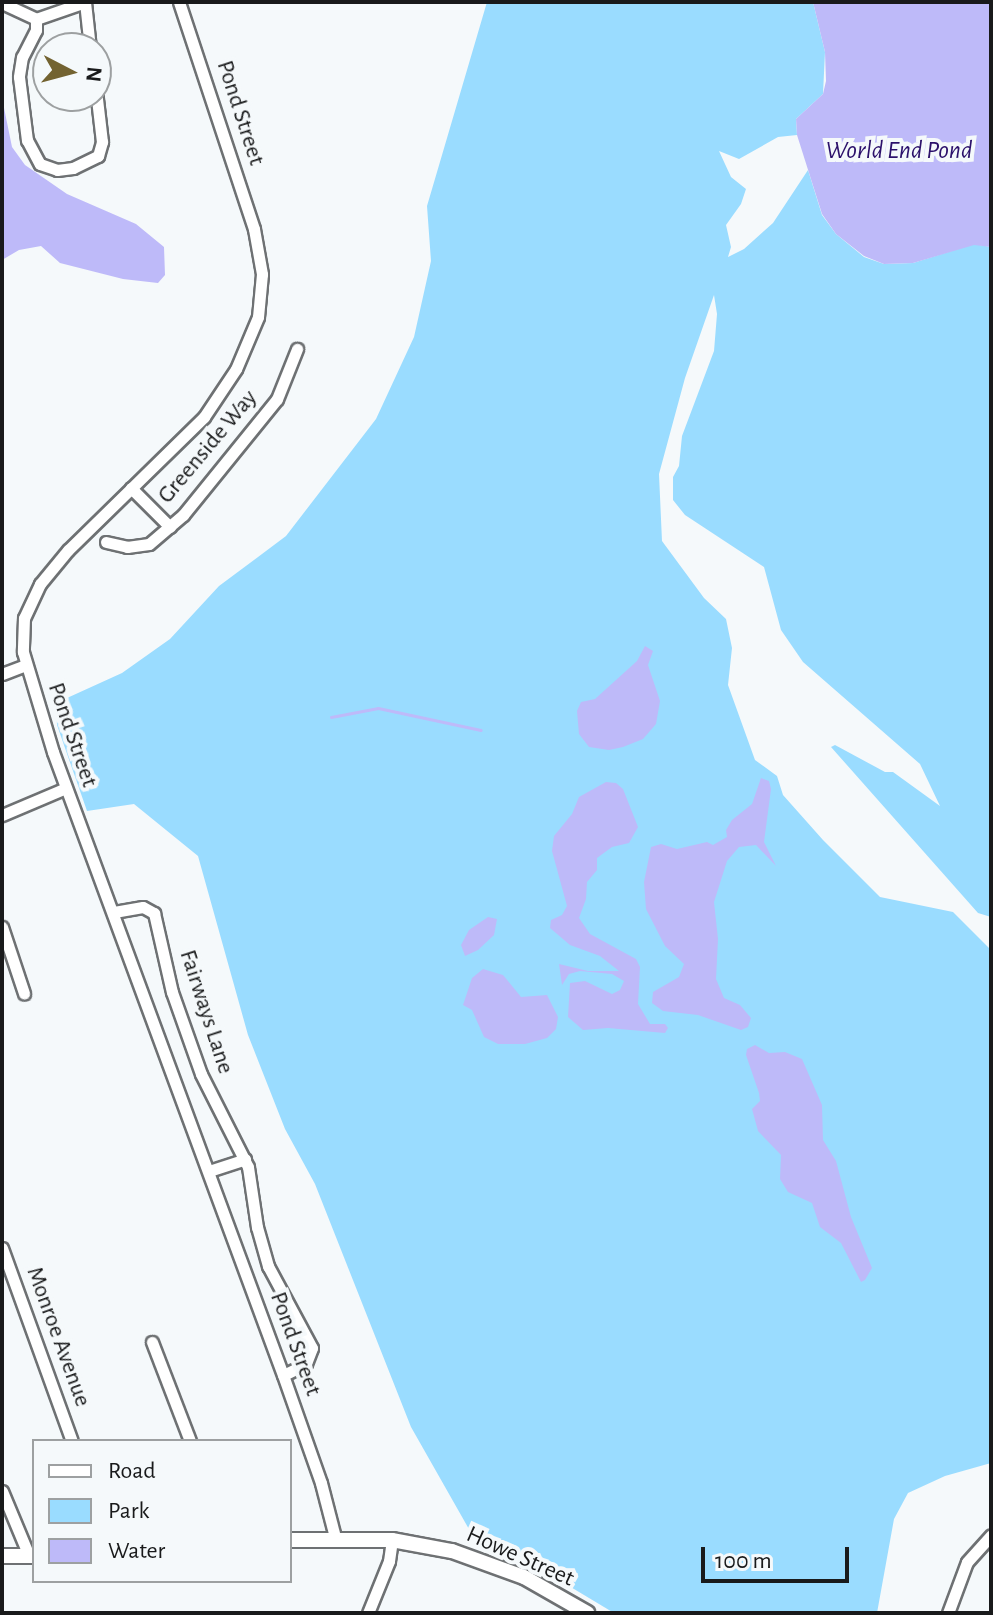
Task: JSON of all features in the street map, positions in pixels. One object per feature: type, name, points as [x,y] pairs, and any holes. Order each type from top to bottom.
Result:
[{"type":"main road","name":"Howe Street","points":[[292,1540],[335,1537],[392,1540],[477,1558],[524,1577],[587,1613]]},
{"type":"main road","points":[[2,1556],[31,1556]]},
{"type":"street","points":[[2,3],[36,19],[85,2],[88,32]]},
{"type":"street","name":"Pond Street","points":[[179,2],[254,229],[262,274],[262,298],[249,341],[218,399],[68,550],[33,595],[23,631],[25,665],[66,788],[283,1375],[327,1502],[335,1537]]},
{"type":"street","points":[[35,32],[36,19]]},
{"type":"street","points":[[32,38],[22,57],[19,77],[27,140],[40,164],[57,170],[73,168],[98,156],[102,142],[99,112]]},
{"type":"street","name":"Greenside Way","points":[[106,542],[118,547],[142,546],[158,539],[170,527],[277,399],[297,349]]},
{"type":"street","name":"Greenside Way","points":[[131,488],[170,527]]},
{"type":"street","points":[[2,674],[25,665]]},
{"type":"street","points":[[2,815],[66,788]]},
{"type":"street","name":"Fairways Lane","points":[[114,912],[143,907],[154,913],[172,992],[201,1074],[245,1159],[268,1266],[312,1348],[306,1364],[283,1375]]},
{"type":"street","points":[[2,927],[24,993]]},
{"type":"street","points":[[209,1171],[245,1159]]},
{"type":"street","name":"Monroe Avenue","points":[[2,1248],[71,1439]]},
{"type":"street","points":[[152,1342],[189,1439]]},
{"type":"street","points":[[2,1491],[31,1556]]},
{"type":"street","points":[[948,1613],[967,1562],[991,1535]]},
{"type":"street","points":[[368,1613],[389,1561],[392,1540]]},
{"type":"green space","points":[[487,2],[813,2],[825,52],[823,94],[796,119],[797,135],[778,137],[739,159],[719,151],[731,177],[746,189],[741,204],[726,225],[731,247],[728,257],[744,249],[773,223],[808,170],[822,215],[836,234],[864,257],[884,264],[913,263],[974,244],[991,247],[991,917],[978,913],[831,747],[835,745],[885,772],[893,772],[940,806],[920,764],[803,662],[781,630],[764,567],[685,515],[673,500],[673,477],[679,466],[682,436],[714,351],[717,314],[714,295],[685,378],[659,474],[662,541],[704,598],[726,619],[732,648],[728,685],[755,760],[777,776],[783,795],[880,897],[953,912],[991,950],[991,1463],[945,1476],[908,1493],[894,1519],[877,1613],[614,1613],[554,1577],[474,1538],[411,1427],[315,1184],[285,1129],[248,1035],[198,856],[134,804],[87,811],[57,725],[56,703],[122,673],[170,639],[219,586],[286,536],[376,419],[414,337],[431,261],[427,206]]},
{"type":"water","name":"World End Pond","points":[[813,2],[991,2],[991,247],[974,245],[913,263],[884,264],[864,256],[836,234],[822,214],[797,135],[796,119],[823,94],[826,81],[825,52]]},
{"type":"water","points":[[2,98],[12,147],[25,165],[67,194],[136,224],[164,247],[165,275],[158,283],[123,279],[60,263],[41,246],[19,250],[2,260]]},
{"type":"water","points":[[645,646],[653,651],[648,665],[660,701],[656,724],[643,739],[623,747],[609,750],[589,747],[579,734],[577,711],[581,702],[595,699],[637,661]]},
{"type":"water","points":[[761,778],[769,781],[771,789],[764,842],[776,866],[756,845],[739,847],[727,861],[714,902],[718,939],[716,979],[724,998],[740,1005],[751,1018],[748,1027],[741,1030],[698,1015],[663,1011],[652,1003],[653,992],[679,977],[684,964],[665,946],[646,909],[644,882],[651,847],[661,844],[677,849],[707,842],[713,845],[727,837],[726,830],[732,820],[752,804]]},
{"type":"water","points":[[606,782],[616,783],[623,789],[638,827],[629,843],[612,847],[597,858],[597,870],[587,882],[586,899],[579,918],[590,934],[636,959],[640,967],[638,1004],[650,1024],[665,1024],[668,1028],[665,1033],[608,1028],[583,1030],[568,1017],[570,983],[585,981],[612,994],[620,990],[624,981],[612,974],[580,971],[569,974],[562,985],[559,964],[588,971],[619,971],[600,956],[570,945],[550,928],[551,920],[562,915],[567,906],[552,851],[554,836],[572,814],[579,797]]},
{"type":"water","points":[[488,917],[497,919],[494,935],[478,950],[465,956],[461,945],[469,930]]},
{"type":"water","points":[[483,969],[503,975],[521,997],[547,995],[558,1017],[556,1029],[547,1038],[525,1044],[498,1044],[484,1037],[472,1010],[463,1005],[472,978]]},
{"type":"water","points":[[755,1045],[769,1053],[785,1052],[802,1059],[822,1105],[823,1140],[836,1161],[851,1217],[872,1268],[861,1282],[841,1243],[820,1227],[812,1203],[788,1192],[780,1179],[781,1155],[758,1131],[752,1109],[760,1101],[759,1093],[746,1055],[747,1049]]},
{"type":"waterway","points":[[331,717],[378,708],[481,730]]}]
